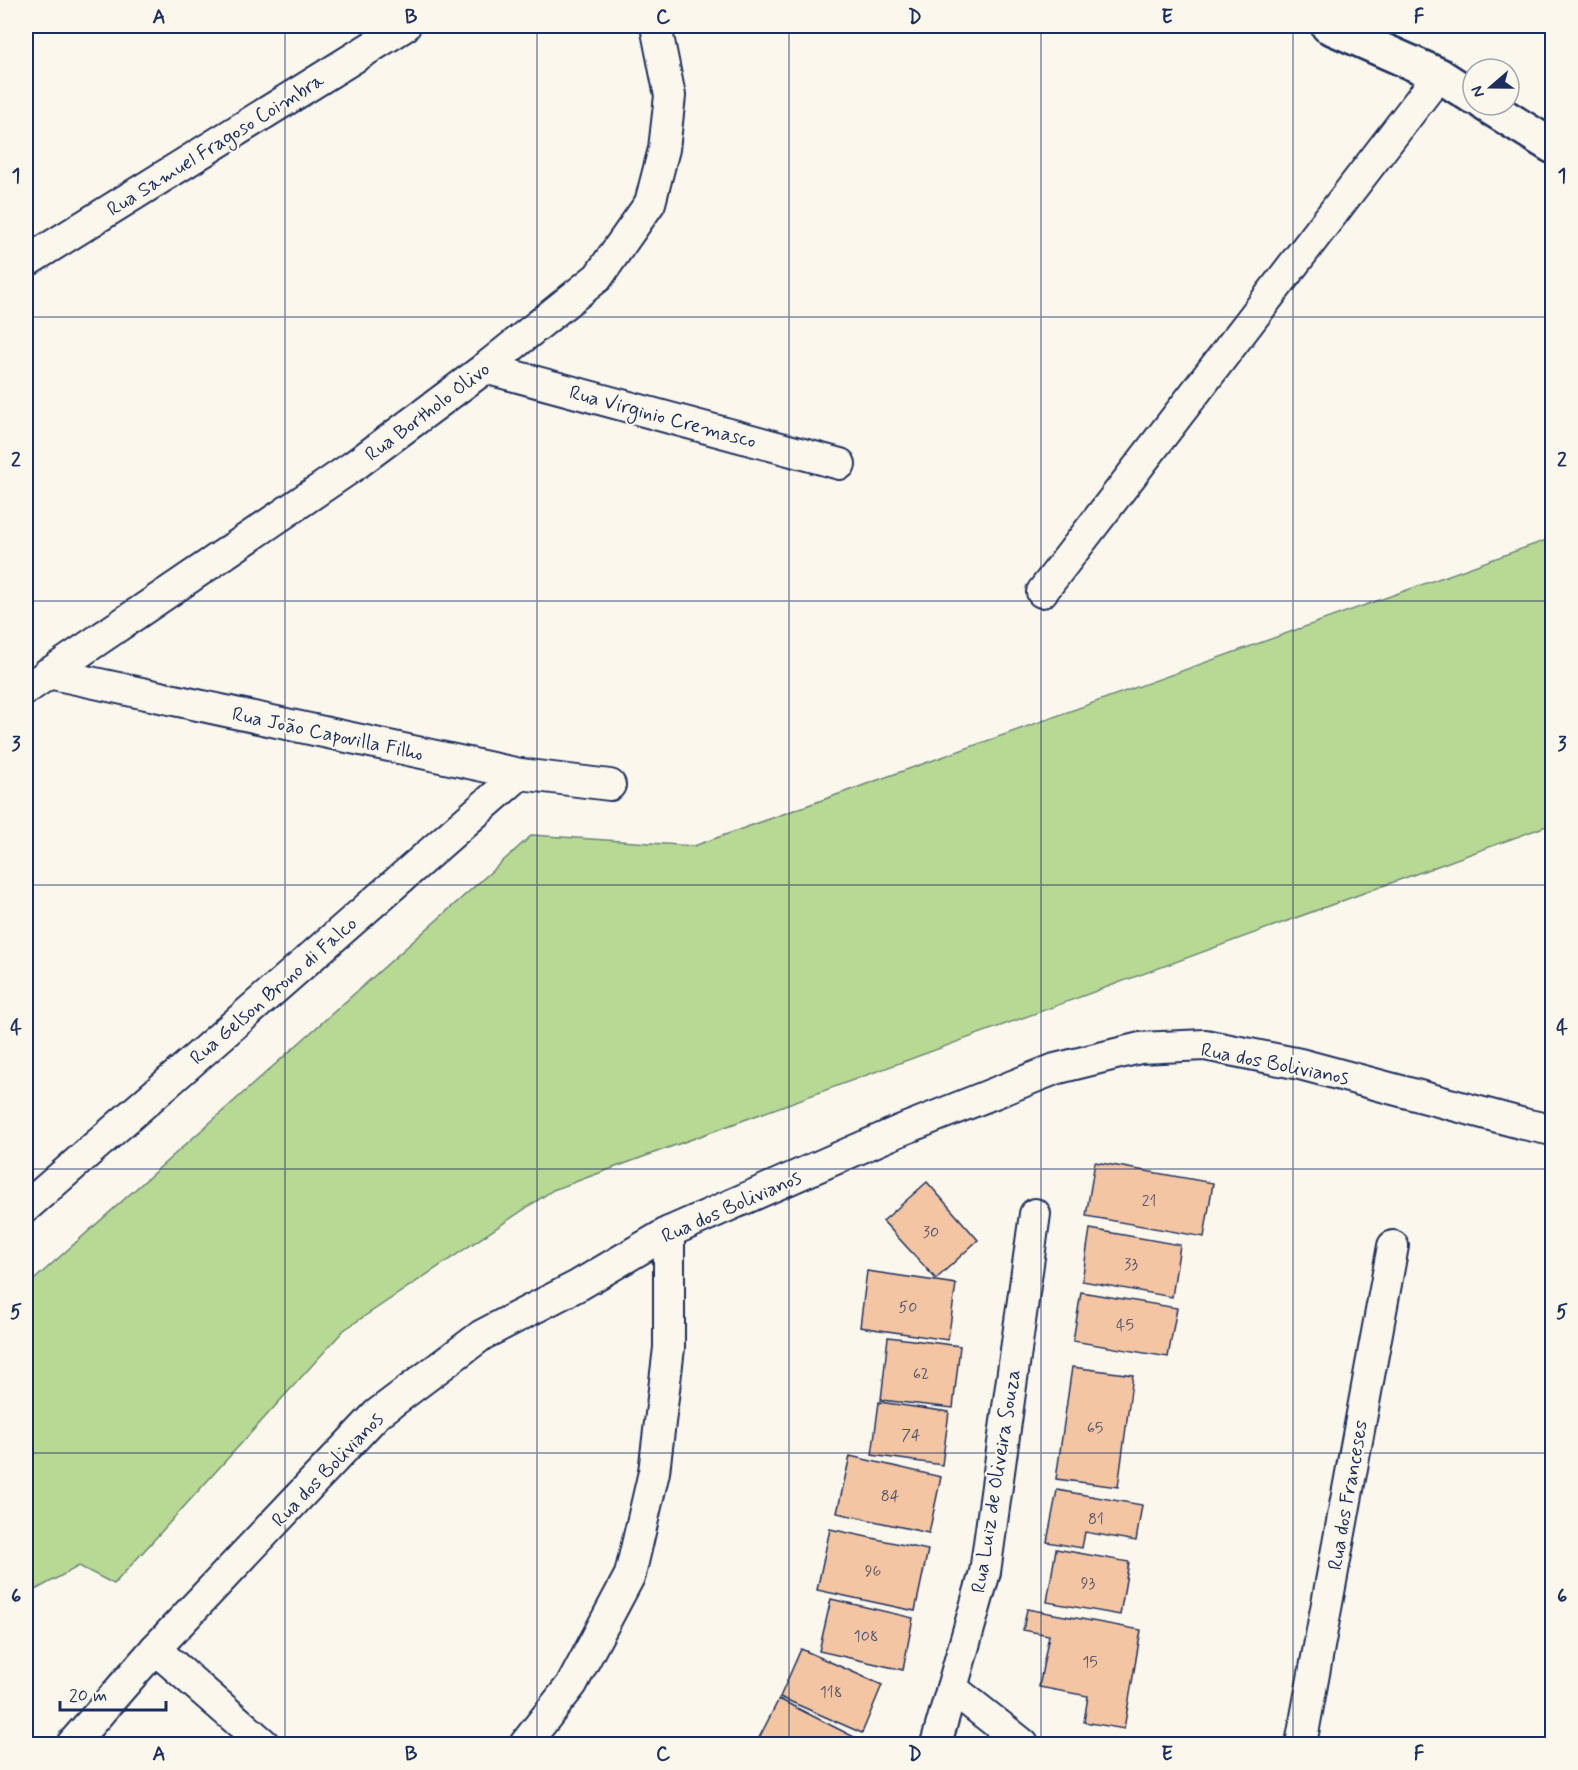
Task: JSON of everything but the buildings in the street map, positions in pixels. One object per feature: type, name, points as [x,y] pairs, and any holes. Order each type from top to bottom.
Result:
[{"type":"street","name":"Rua Samuel Fragoso Coimbra","points":[[26,262],[405,26]]},
{"type":"street","name":"Rua Bortholo Olivo","points":[[37,681],[355,465],[485,368],[598,277],[650,203],[664,149],[670,96],[656,26]]},
{"type":"street","points":[[1328,26],[1439,75],[1461,89]]},
{"type":"street","points":[[1042,592],[1439,75]]},
{"type":"street","points":[[1505,117],[1552,147]]},
{"type":"street","name":"Rua Virginio Cremasco","points":[[485,368],[840,464]]},
{"type":"street","name":"Rua João Capovilla Filho","points":[[37,681],[520,774],[610,785]]},
{"type":"street","name":"Rua Gelson Brono di Falco","points":[[26,1207],[520,774]]},
{"type":"street","name":"Rua dos Bolivianos","points":[[72,1744],[155,1649],[377,1414],[482,1335],[579,1285],[669,1232],[899,1131],[1055,1069],[1140,1048],[1205,1046],[1289,1062],[1552,1130]]},
{"type":"street","name":"Rua Luiz de Oliveira Souza","points":[[936,1744],[985,1572],[1035,1214]]},
{"type":"street","points":[[525,1744],[572,1684],[630,1575],[654,1472],[669,1348],[669,1232]]},
{"type":"street","name":"Rua dos Franceses","points":[[1301,1744],[1393,1246]]},
{"type":"street","points":[[155,1649],[264,1744]]},
{"type":"street","points":[[952,1688],[1023,1744]]},
{"type":"green space","points":[[1552,538],[1552,824],[553,1190],[344,1330],[114,1584],[79,1566],[26,1595],[26,1287],[532,835],[694,846]]}]
